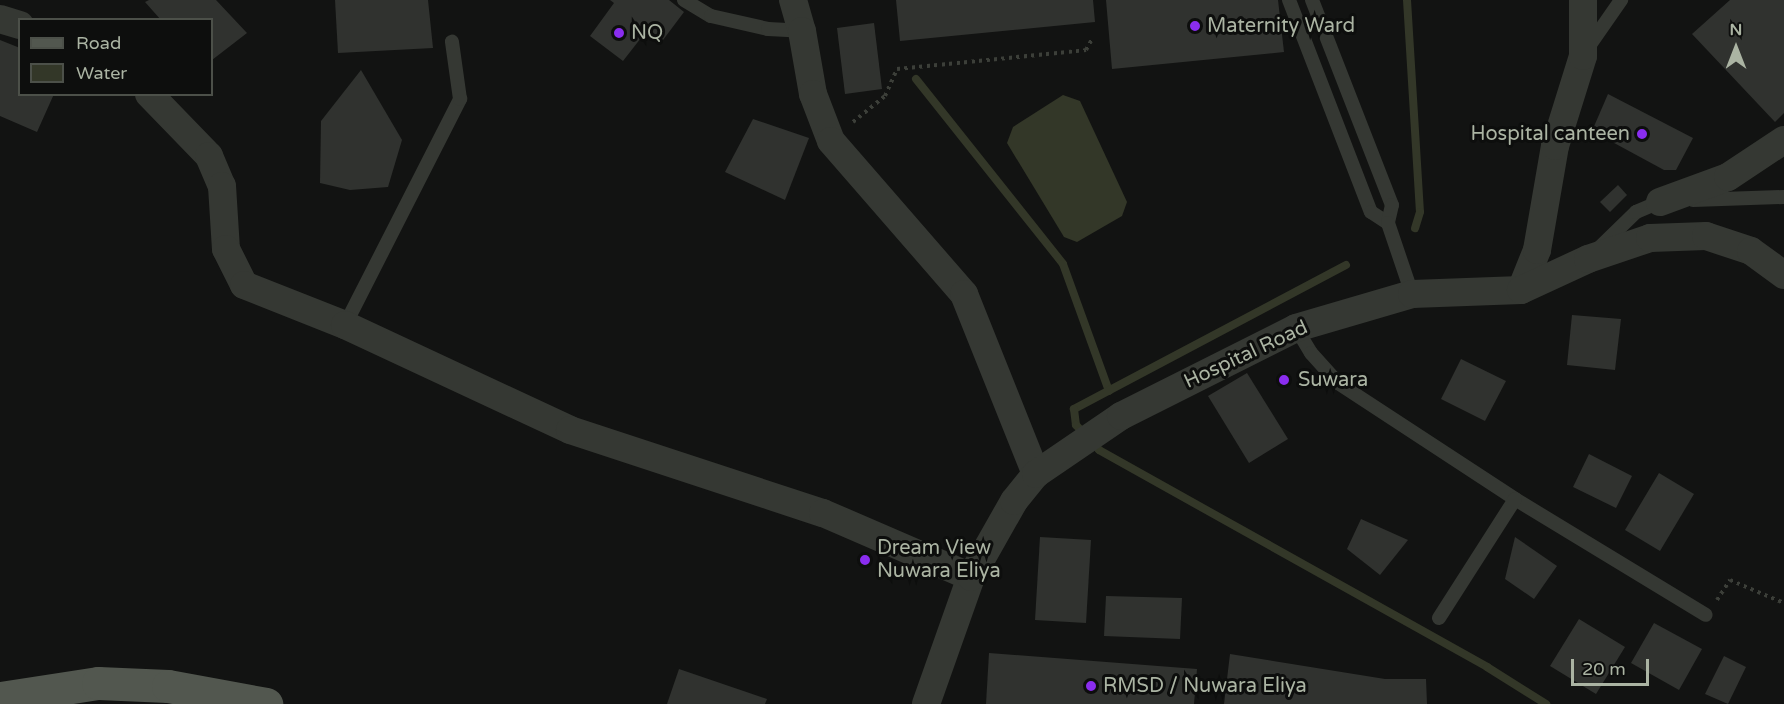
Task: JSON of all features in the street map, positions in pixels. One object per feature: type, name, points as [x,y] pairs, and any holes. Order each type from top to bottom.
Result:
[{"type":"main road","points":[[0,698],[98,683],[168,686],[266,704]]},
{"type":"street","points":[[793,0],[802,31],[813,94],[831,141],[964,294],[1036,474]]},
{"type":"street","points":[[1521,290],[1537,250],[1555,146],[1583,56],[1580,7]]},
{"type":"street","points":[[0,19],[18,24]]},
{"type":"street","points":[[151,96],[208,156],[222,186],[226,249],[244,285],[345,325],[570,430],[823,513],[971,577]]},
{"type":"street","points":[[1660,202],[1728,177],[1784,140]]},
{"type":"street","name":"Hospital Road","points":[[926,704],[971,577],[1014,501],[1036,474],[1121,416],[1296,328],[1412,294],[1521,290],[1588,259],[1650,237],[1706,236],[1751,251],[1784,275]]},
{"type":"lane","points":[[684,0],[711,16],[768,29],[802,31]]},
{"type":"lane","points":[[1289,0],[1371,212],[1388,223]]},
{"type":"lane","points":[[1312,0],[1392,206],[1388,223],[1412,294]]},
{"type":"lane","points":[[1583,56],[1622,0]]},
{"type":"lane","points":[[345,325],[460,99],[452,42]]},
{"type":"lane","points":[[1588,259],[1636,212],[1660,202],[1784,197]]},
{"type":"lane","points":[[1296,328],[1311,353],[1338,382],[1515,499],[1706,615]]},
{"type":"lane","points":[[1439,618],[1515,499]]},
{"type":"path","points":[[831,141],[885,96],[897,69],[1086,50],[1092,39]]},
{"type":"path","points":[[1706,615],[1730,580],[1784,603]]},
{"type":"water","points":[[1063,95],[1080,101],[1127,202],[1122,216],[1077,242],[1064,237],[1007,143],[1013,127]]},
{"type":"building","points":[[149,0],[216,0],[247,33],[213,59],[213,18],[159,18],[145,2]]},
{"type":"building","points":[[335,0],[428,0],[433,48],[338,53]]},
{"type":"building","name":"NQ","points":[[610,0],[669,0],[684,12],[663,40],[648,29],[623,61],[590,36],[614,3]]},
{"type":"building","points":[[896,0],[1093,0],[1095,22],[900,41]]},
{"type":"building","name":"Maternity Ward","points":[[1106,0],[1278,0],[1284,52],[1112,69]]},
{"type":"building","points":[[1730,0],[1784,0],[1784,113],[1775,122],[1692,34]]},
{"type":"building","points":[[874,23],[882,89],[845,94],[837,28]]},
{"type":"building","points":[[0,40],[18,47],[18,96],[53,96],[37,132],[0,116]]},
{"type":"building","points":[[361,70],[402,140],[388,187],[350,190],[320,183],[321,121]]},
{"type":"building","name":"Hospital canteen","points":[[1608,94],[1693,138],[1676,170],[1664,170],[1592,131]]},
{"type":"building","points":[[753,119],[809,138],[785,200],[725,172]]},
{"type":"building","points":[[1618,185],[1627,195],[1610,212],[1600,202]]},
{"type":"building","points":[[1572,315],[1621,319],[1615,370],[1567,365]]},
{"type":"building","points":[[1461,359],[1506,381],[1485,421],[1441,399]]},
{"type":"building","points":[[1247,373],[1288,439],[1249,463],[1208,396]]},
{"type":"building","points":[[1589,454],[1632,476],[1616,508],[1573,487]]},
{"type":"building","points":[[1659,473],[1694,494],[1660,551],[1625,530]]},
{"type":"building","points":[[1361,519],[1408,540],[1380,575],[1347,549]]},
{"type":"building","points":[[1040,537],[1091,540],[1086,623],[1035,620]]},
{"type":"building","points":[[1515,537],[1557,566],[1534,599],[1505,579]]},
{"type":"building","points":[[1106,596],[1182,598],[1180,639],[1104,636]]},
{"type":"building","points":[[1579,619],[1625,647],[1596,694],[1550,666]]},
{"type":"building","points":[[1654,623],[1702,649],[1679,690],[1631,663]]},
{"type":"building","name":"RMSD / Nuwara Eliya","points":[[989,653],[1197,669],[1194,704],[986,704]]},
{"type":"building","points":[[1230,654],[1385,679],[1426,679],[1427,704],[1224,704]]},
{"type":"building","points":[[1724,656],[1746,667],[1728,704],[1705,694]]},
{"type":"building","points":[[679,669],[767,699],[765,704],[667,704]]},
{"type":"waterway","points":[[1407,0],[1420,212],[1415,228]]},
{"type":"waterway","points":[[916,79],[1063,264],[1109,391]]},
{"type":"waterway","points":[[1346,265],[1074,409],[1076,425],[1099,450],[1487,667],[1546,704]]},
{"type":"place","name":"Maternity Ward","points":[[1195,26]]},
{"type":"place","name":"NQ","points":[[619,33]]},
{"type":"place","name":"Hospital canteen","points":[[1642,134]]},
{"type":"place","name":"Suwara","points":[[1284,380]]},
{"type":"place","name":"Dream View Nuwara Eliya","points":[[865,560]]},
{"type":"place","name":"RMSD / Nuwara Eliya","points":[[1091,686]]}]
